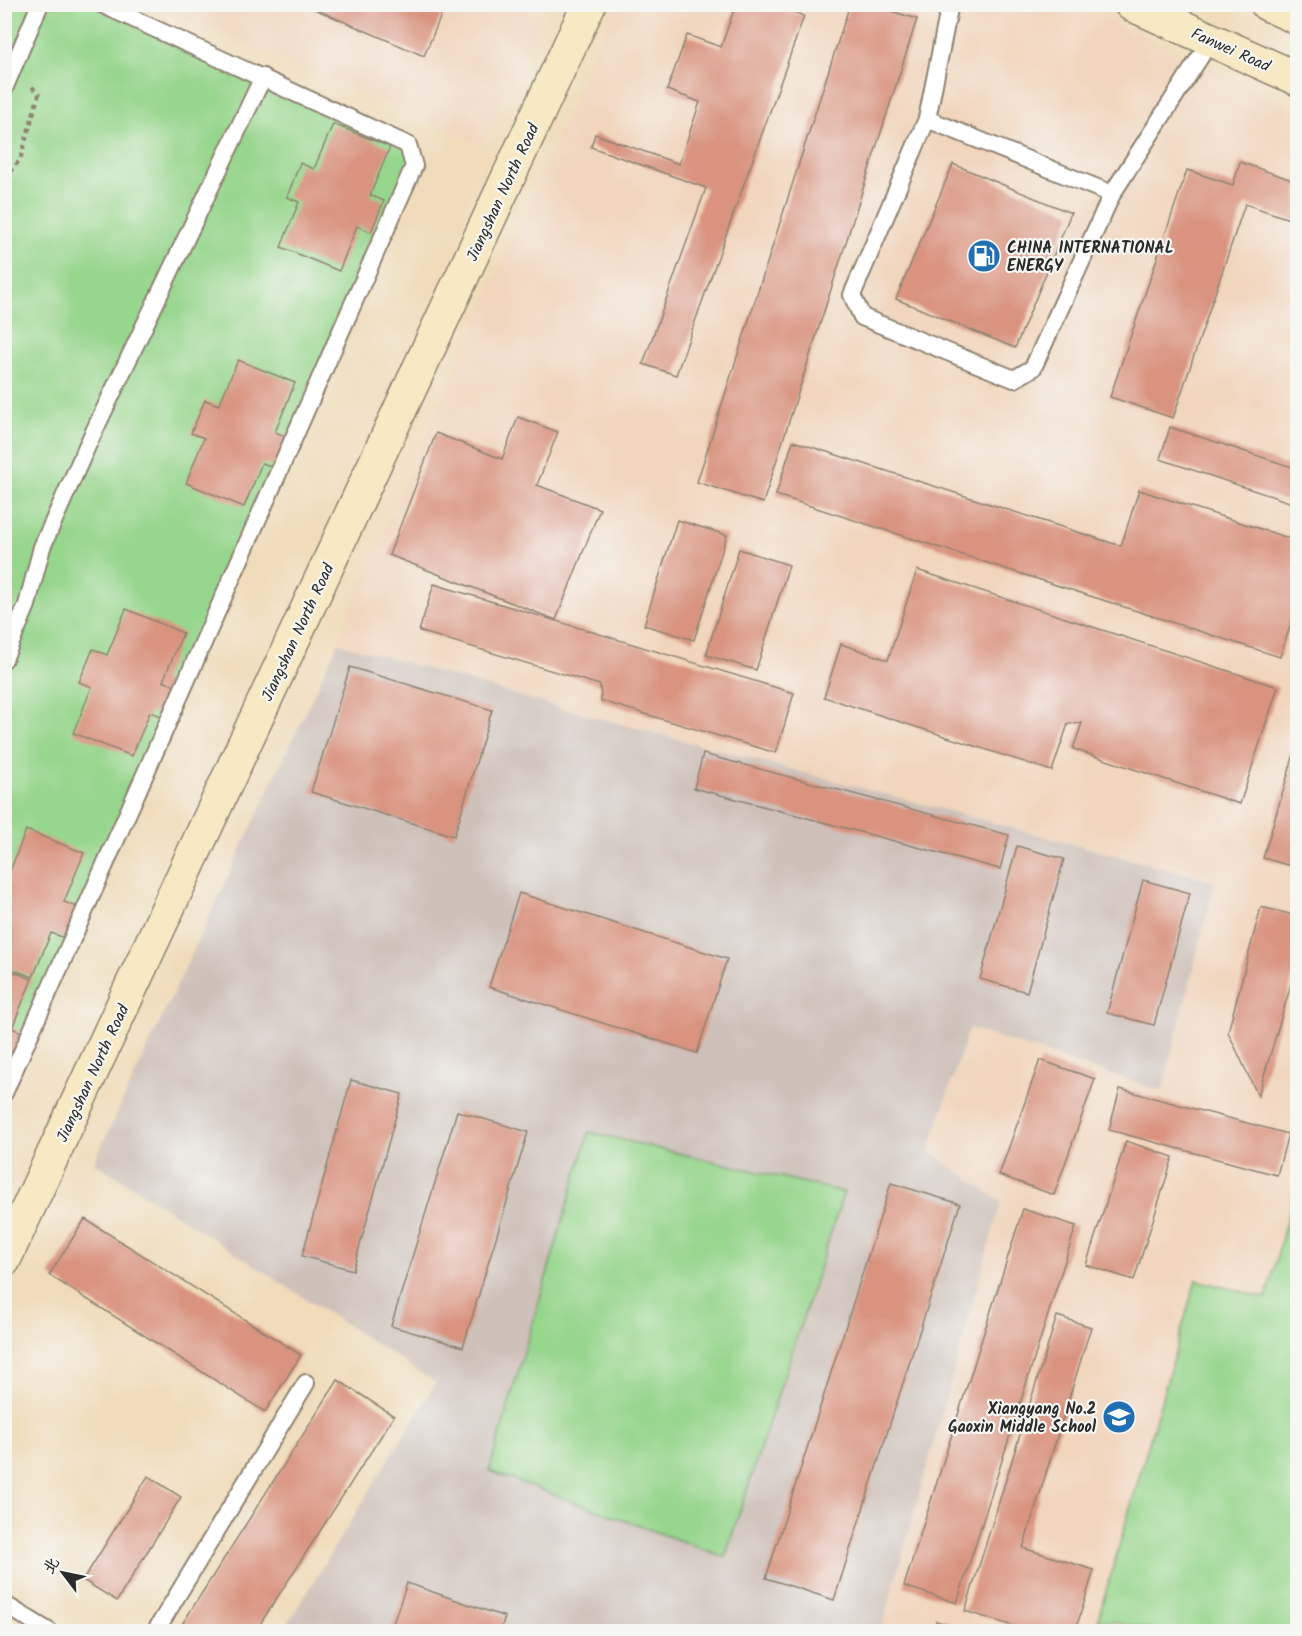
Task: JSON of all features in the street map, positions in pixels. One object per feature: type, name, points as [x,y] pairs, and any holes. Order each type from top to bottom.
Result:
[{"type":"street","name":"Jiangshan North Road","points":[[4,1260],[589,4]]},
{"type":"street","name":"Fanwei Road","points":[[1131,4],[1298,80]]},
{"type":"street","points":[[1267,4],[1298,18]]},
{"type":"lane","points":[[4,89],[40,4]]},
{"type":"lane","points":[[4,1093],[414,166],[408,145],[101,4]]},
{"type":"lane","points":[[950,4],[927,119],[852,295],[862,317],[1014,379],[1033,368],[1112,194],[1211,40]]},
{"type":"lane","points":[[4,659],[27,605],[42,547],[88,444],[263,77]]},
{"type":"lane","points":[[927,119],[1112,194]]},
{"type":"lane","points":[[155,1632],[306,1383]]},
{"type":"lane","points":[[4,1604],[50,1632]]},
{"type":"path","points":[[4,179],[20,160],[39,94],[14,68]]},
{"type":"shaded area","points":[[154,5],[545,5],[482,145]]},
{"type":"shaded area","points":[[615,5],[1074,5],[1297,109],[1297,1631],[881,1631],[1001,1203],[929,1151],[969,1027],[1162,1090],[1215,882],[550,705],[338,643],[357,593]]},
{"type":"shaded area","points":[[338,643],[550,705],[1215,882],[1162,1091],[969,1028],[929,1151],[1001,1202],[881,1631],[283,1631],[436,1383],[94,1162]]},
{"type":"green space","points":[[5,5],[101,5],[408,145],[414,166],[5,1093]]},
{"type":"green space","points":[[589,1132],[844,1192],[725,1557],[489,1471]]},
{"type":"green space","points":[[1297,1181],[1297,1631],[1159,1631],[1098,1619],[1196,1280],[1266,1298]]},
{"type":"building","points":[[303,4],[446,4],[424,56]]},
{"type":"building","points":[[736,4],[772,4],[804,16],[676,375],[643,364],[706,188],[591,147],[595,134],[679,164],[700,102],[667,90],[687,35],[721,47]]},
{"type":"building","points":[[850,4],[869,4],[917,19],[763,503],[697,482]]},
{"type":"building","points":[[333,124],[390,147],[370,195],[384,201],[371,232],[357,226],[339,271],[281,247],[299,202],[287,197],[300,163],[314,169]]},
{"type":"building","points":[[1240,162],[1298,182],[1298,222],[1245,204],[1173,418],[1110,397],[1187,170],[1233,185]]},
{"type":"building","name":"CHINA INTERNATIONAL ENERGY","points":[[953,164],[1071,213],[1015,348],[896,299]]},
{"type":"building","points":[[238,360],[295,383],[275,432],[288,437],[276,468],[262,463],[244,507],[186,483],[204,438],[191,433],[205,400],[219,405]]},
{"type":"building","points":[[518,417],[558,432],[537,485],[600,509],[556,620],[389,555],[436,433],[502,459]]},
{"type":"building","points":[[1170,427],[1298,469],[1298,505],[1160,459]]},
{"type":"building","points":[[793,441],[1121,546],[1139,490],[1298,541],[1298,602],[1280,657],[776,495]]},
{"type":"building","points":[[677,520],[727,535],[694,640],[644,625]]},
{"type":"building","points":[[739,549],[789,565],[756,670],[706,655]]},
{"type":"building","points":[[917,570],[1278,687],[1240,804],[1073,749],[1082,723],[1068,724],[1052,771],[824,697],[841,644],[888,660]]},
{"type":"building","points":[[434,584],[794,693],[776,753],[601,701],[600,685],[419,631]]},
{"type":"building","points":[[126,609],[183,633],[163,681],[176,686],[164,717],[150,712],[132,756],[73,733],[92,687],[79,682],[93,649],[107,655]]},
{"type":"building","points":[[350,667],[492,710],[454,836],[311,792]]},
{"type":"building","points":[[1298,744],[1298,868],[1263,858]]},
{"type":"building","points":[[703,754],[1009,835],[1000,869],[694,788]]},
{"type":"building","points":[[26,830],[84,853],[64,902],[77,907],[65,938],[51,933],[33,977],[4,966],[4,874],[8,876]]},
{"type":"building","points":[[1017,846],[1064,859],[1027,992],[980,979]]},
{"type":"building","points":[[1143,880],[1190,893],[1154,1025],[1107,1013]]},
{"type":"building","points":[[519,893],[727,959],[697,1053],[489,987]]},
{"type":"building","points":[[1261,907],[1298,916],[1298,961],[1258,1096],[1228,1032]]},
{"type":"building","points":[[4,968],[32,979],[12,1028],[26,1034],[13,1065],[4,1061]]},
{"type":"building","points":[[1040,1060],[1095,1079],[1054,1195],[999,1175]]},
{"type":"building","points":[[351,1080],[402,1094],[353,1270],[302,1256]]},
{"type":"building","points":[[1120,1089],[1288,1134],[1277,1175],[1109,1130]]},
{"type":"building","points":[[457,1111],[528,1132],[463,1347],[391,1326]]},
{"type":"building","points":[[1126,1141],[1173,1157],[1134,1280],[1086,1265]]},
{"type":"building","points":[[891,1183],[960,1204],[834,1600],[766,1578]]},
{"type":"building","points":[[1023,1209],[1076,1226],[957,1603],[904,1586]]},
{"type":"building","points":[[85,1219],[301,1355],[265,1412],[49,1275]]},
{"type":"building","points":[[1057,1316],[1091,1327],[1023,1548],[1094,1570],[1075,1632],[1032,1632],[965,1611]]},
{"type":"building","points":[[338,1380],[394,1416],[255,1632],[177,1632]]},
{"type":"building","points":[[148,1476],[181,1497],[117,1601],[83,1580]]},
{"type":"building","points":[[407,1583],[505,1617],[500,1632],[390,1632]]},
{"type":"building","points":[[936,1621],[972,1631],[972,1632],[933,1632]]},
{"type":"place","name":"CHINA INTERNATIONAL ENERGY","points":[[984,256]]},
{"type":"place","name":"Xiangyang No.2 Gaoxin Middle School","points":[[1119,1417]]}]
